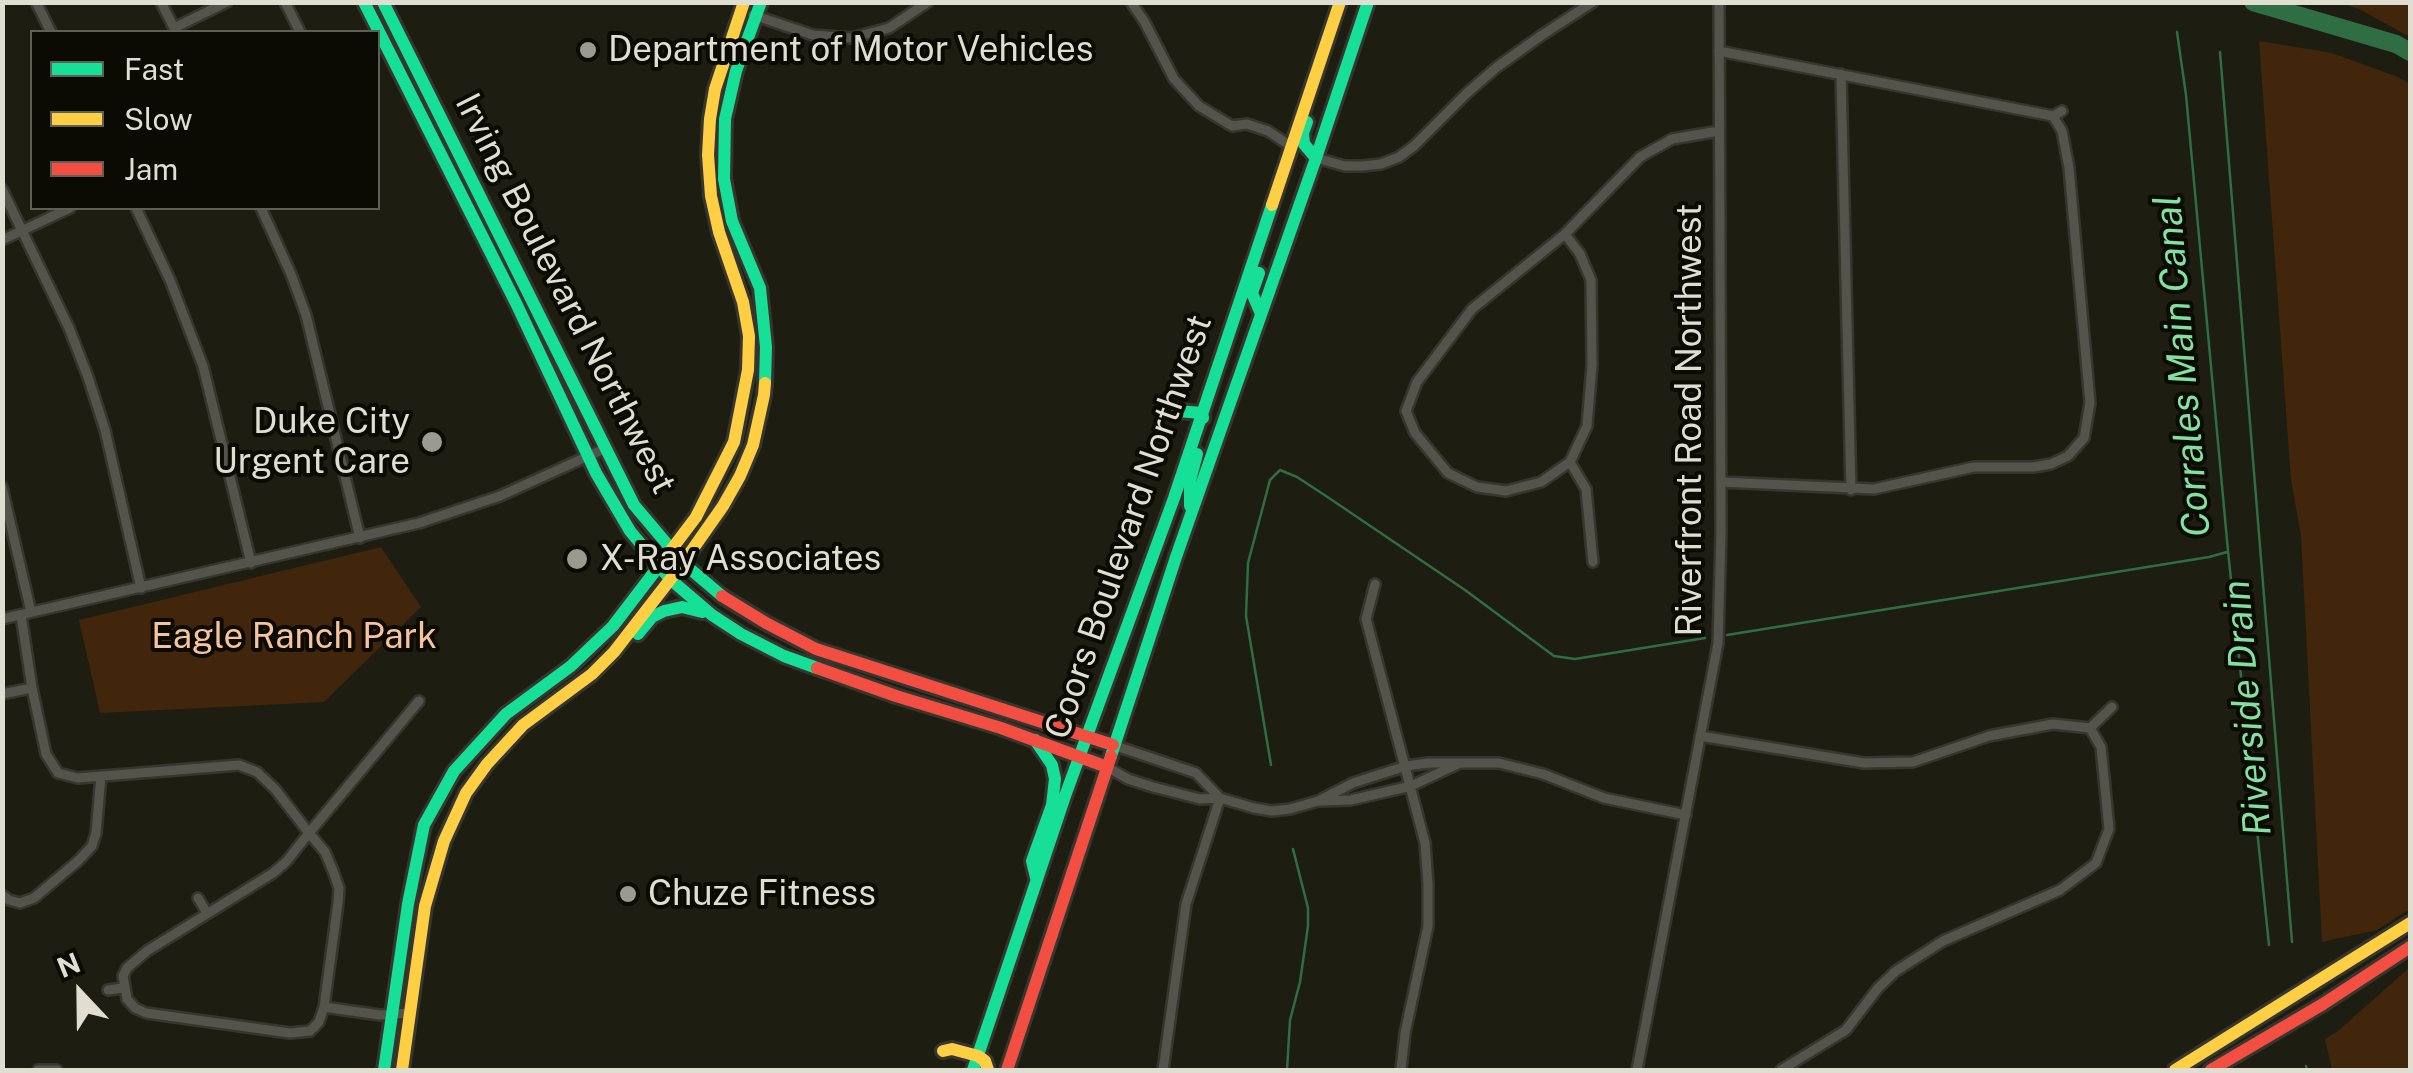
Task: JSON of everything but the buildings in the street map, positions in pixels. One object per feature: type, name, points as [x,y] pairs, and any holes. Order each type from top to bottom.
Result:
[{"type":"main road","name":"Irving Boulevard Northwest","points":[[364,2],[378,30]]},
{"type":"main road","name":"Irving Boulevard Northwest","points":[[383,2],[634,505],[682,563],[722,596],[816,649],[1114,745]]},
{"type":"main road","points":[[1316,158],[1304,144],[1303,133],[1343,2]]},
{"type":"main road","name":"Coors Boulevard Northwest","points":[[973,1070],[1036,878],[1174,498],[1343,2]]},
{"type":"main road","name":"Coors Boulevard Northwest","points":[[1007,1070],[1190,517],[1368,2]]},
{"type":"main road","points":[[384,1070],[408,904],[424,825],[454,771],[506,714],[571,666],[619,618],[696,517],[734,442],[748,370],[749,336],[743,302],[719,232],[708,155],[715,89],[742,7]]},
{"type":"main road","points":[[402,1070],[425,906],[444,841],[466,792],[523,725],[606,660],[714,520],[740,476],[758,428],[766,347],[760,288],[732,220],[724,179],[725,119],[758,9]]},
{"type":"main road","name":"Irving Boulevard Northwest","points":[[380,34],[516,303],[588,456],[620,516],[670,579],[712,615],[799,662],[1108,767]]},
{"type":"main road","points":[[1261,314],[1252,293],[1291,172],[1295,157],[1292,146]]},
{"type":"main road","points":[[1177,411],[1202,413],[1204,424],[1190,481],[1190,517]]},
{"type":"main road","points":[[576,686],[602,674],[658,614],[682,608],[712,615]]},
{"type":"main road","points":[[1034,740],[1052,764],[1056,779],[1052,805],[1032,861],[1036,878]]},
{"type":"main road","points":[[2175,1070],[2410,924]]},
{"type":"main road","points":[[2211,1070],[2410,947]]},
{"type":"main road","points":[[943,1051],[952,1049],[978,1056],[988,1070]]},
{"type":"street","points":[[36,2],[50,30]]},
{"type":"street","points":[[161,2],[175,30],[227,2]]},
{"type":"street","points":[[284,2],[299,30]]},
{"type":"street","points":[[742,7],[758,9],[813,35],[851,38],[889,28],[928,2]]},
{"type":"street","points":[[1130,2],[1181,88],[1207,112],[1232,126],[1247,124],[1268,130],[1292,146]]},
{"type":"street","points":[[1316,158],[1362,166],[1381,164],[1399,156],[1497,67],[1593,2]]},
{"type":"street","name":"Riverfront Road Northwest","points":[[1636,1070],[1718,643],[1720,2]]},
{"type":"street","points":[[1720,51],[2057,114],[2068,168],[2090,403],[2084,438],[2068,456],[2051,464],[1974,467],[1874,490],[1721,482]]},
{"type":"street","points":[[1841,74],[1851,490]]},
{"type":"street","points":[[1564,234],[1580,254],[1591,280],[1592,365],[1587,426],[1570,462],[1541,482],[1506,491],[1477,487],[1448,473],[1415,434],[1406,411],[1417,382],[1472,309],[1564,234],[1640,157],[1672,139],[1719,131]]},
{"type":"street","points":[[2,189],[69,328],[88,377],[140,588]]},
{"type":"street","points":[[2,240],[66,210]]},
{"type":"street","points":[[137,210],[170,280],[203,366],[250,563]]},
{"type":"street","points":[[261,210],[306,316],[360,538]]},
{"type":"street","points":[[2,618],[360,538],[467,508],[606,448]]},
{"type":"street","points":[[1570,462],[1586,489],[1593,562]]},
{"type":"street","points":[[2,487],[26,613],[32,688],[51,765],[67,776],[239,765],[257,772],[275,788],[309,833],[324,852],[338,888],[324,1007],[319,1022],[310,1031],[290,1032],[146,1013],[135,1008],[126,999],[123,988],[123,976],[134,960],[286,862],[309,833],[419,701]]},
{"type":"street","points":[[1375,584],[1366,619],[1425,843],[1428,926],[1400,1070]]},
{"type":"street","points":[[2,694],[32,688]]},
{"type":"street","points":[[2090,728],[2112,706]]},
{"type":"street","points":[[1700,736],[1864,763],[1913,762],[1990,736],[2053,724],[2090,728]]},
{"type":"street","points":[[1781,1070],[1846,1030],[1896,971],[1943,941],[2060,890],[2096,862],[2109,828],[2101,747],[2090,728]]},
{"type":"street","name":"Irving Boulevard Northwest","points":[[1114,745],[1196,773],[1220,798]]},
{"type":"street","points":[[1163,1070],[1186,904],[1220,798],[1254,808],[1290,810],[1406,766],[1428,762],[1499,763],[1525,768],[1604,798],[1686,815]]},
{"type":"street","points":[[1318,801],[1351,800],[1411,786],[1460,763]]},
{"type":"street","name":"Irving Boulevard Northwest","points":[[1108,767],[1153,787],[1200,799],[1220,798]]},
{"type":"street","points":[[2,895],[20,903],[34,898],[92,846],[101,776]]},
{"type":"street","points":[[198,898],[208,913]]},
{"type":"street","points":[[108,990],[123,988]]},
{"type":"street","points":[[324,1007],[380,1016],[410,1013]]},
{"type":"street","points":[[38,1070],[57,1070]]},
{"type":"green space","points":[[2341,3],[2410,3],[2410,37],[2359,9]]},
{"type":"green space","points":[[2259,41],[2332,53],[2410,84],[2410,909],[2377,930],[2322,942],[2301,535],[2291,480]]},
{"type":"green space","name":"Eagle Ranch Park","points":[[381,547],[421,607],[324,702],[100,713],[79,620]]},
{"type":"green space","points":[[2410,967],[2410,1070],[2332,1070],[2325,1039]]},
{"type":"waterway","points":[[2253,2],[2396,44],[2410,52]]},
{"type":"waterway","name":"Corrales Main Canal","points":[[2177,32],[2269,945]]},
{"type":"waterway","name":"Riverside Drain","points":[[2220,52],[2292,942]]},
{"type":"waterway","name":"Corrales Main Canal","points":[[1271,765],[1246,616],[1248,563],[1270,480],[1280,470],[1297,477],[1465,590],[1554,656],[1575,659],[1705,638]]},
{"type":"waterway","name":"Corrales Main Canal","points":[[1727,635],[2227,552]]},
{"type":"waterway","name":"Corrales Main Canal","points":[[1287,1070],[1290,1020],[1308,926],[1308,908],[1293,849]]},
{"type":"waterway","name":"Riverside Drain","points":[[2306,1066],[2307,1070]]},
{"type":"traffic: fast","points":[[364,2],[378,30]]},
{"type":"traffic: fast","points":[[383,2],[634,505],[683,563],[722,596]]},
{"type":"traffic: fast","points":[[761,2],[736,71],[725,119],[724,179],[732,221],[760,288],[765,383]]},
{"type":"traffic: fast","points":[[1111,756],[1368,2]]},
{"type":"traffic: fast","points":[[380,34],[516,303],[596,473],[630,531],[670,579],[712,615],[784,656],[817,668]]},
{"type":"traffic: fast","points":[[1307,122],[1304,144],[1316,158]]},
{"type":"traffic: fast","points":[[973,1070],[1065,796],[1174,498],[1272,205]]},
{"type":"traffic: fast","points":[[1259,273],[1252,293],[1261,314]]},
{"type":"traffic: fast","points":[[1177,411],[1202,413],[1203,418]]},
{"type":"traffic: fast","points":[[1190,506],[1190,481],[1197,454]]},
{"type":"traffic: fast","points":[[384,1070],[408,904],[424,825],[454,771],[506,714],[571,666],[613,626],[662,562]]},
{"type":"traffic: fast","points":[[638,634],[652,617],[664,611],[682,607],[702,612]]},
{"type":"traffic: fast","points":[[1035,740],[1052,765],[1055,779],[1052,805],[1032,861],[1036,878]]},
{"type":"traffic: slow","points":[[662,562],[696,517],[734,442],[748,370],[749,336],[743,302],[719,232],[708,155],[715,89],[744,2]]},
{"type":"traffic: slow","points":[[1272,205],[1340,2]]},
{"type":"traffic: slow","points":[[402,1070],[425,906],[444,841],[466,793],[523,725],[592,674],[614,652],[683,563],[740,476],[753,445],[765,383]]},
{"type":"traffic: slow","points":[[2175,1070],[2410,923]]},
{"type":"traffic: slow","points":[[943,1051],[952,1049],[978,1056],[988,1070]]},
{"type":"traffic: jam","points":[[722,596],[816,649],[1113,745]]},
{"type":"traffic: jam","points":[[817,668],[1107,767]]},
{"type":"traffic: jam","points":[[1007,1070],[1111,756]]},
{"type":"traffic: jam","points":[[2211,1070],[2410,947]]},
{"type":"place","name":"Department of Motor Vehicles","points":[[588,50]]},
{"type":"place","name":"Duke City Urgent Care","points":[[432,442]]},
{"type":"place","name":"X-Ray Associates","points":[[577,559]]},
{"type":"place","name":"Chuze Fitness","points":[[628,894]]}]
